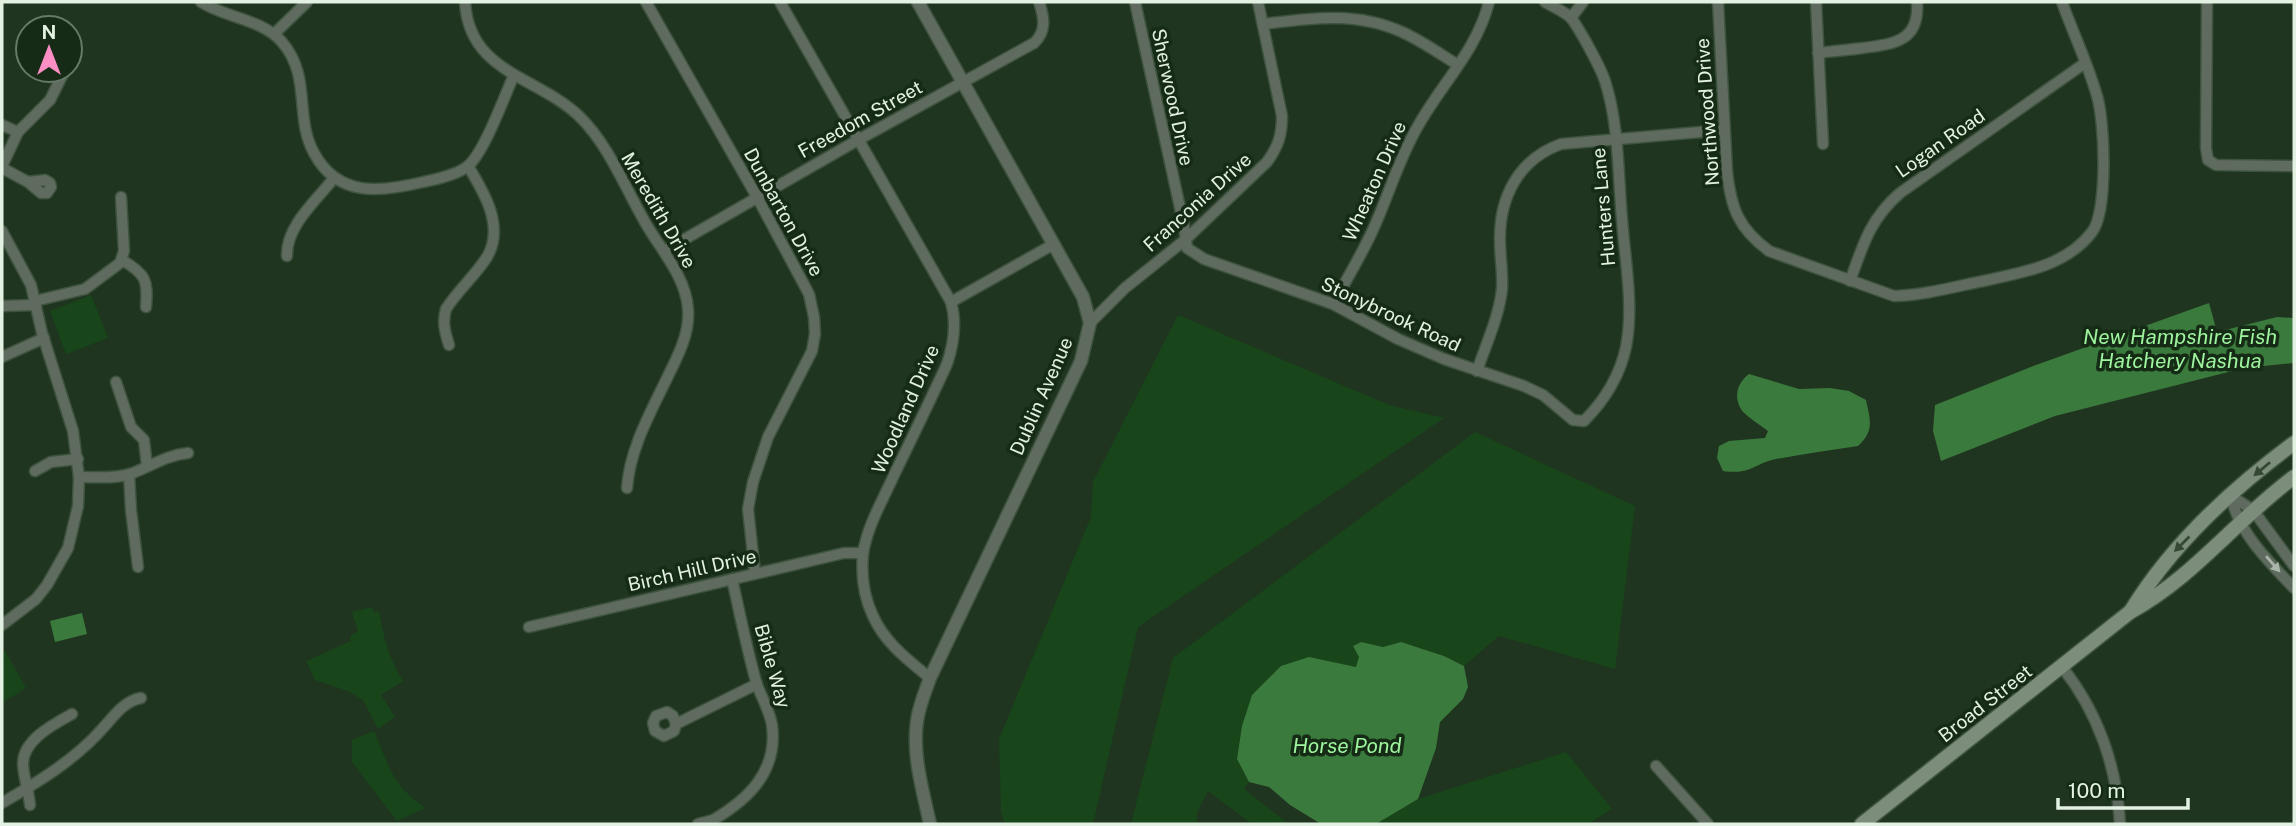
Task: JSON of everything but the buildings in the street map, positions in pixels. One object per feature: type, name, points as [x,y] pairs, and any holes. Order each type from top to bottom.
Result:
[{"type":"main road","name":"Broad Street","points":[[2130,612],[2166,561],[2231,496],[2294,443]]},
{"type":"main road","name":"Broad Street","points":[[1862,824],[2130,612],[2174,584],[2253,510],[2294,477]]},
{"type":"street","points":[[201,2],[223,14],[274,34],[289,52],[299,73],[305,132],[317,160],[334,177],[360,188],[384,190],[431,180],[468,166],[494,123],[514,75]]},
{"type":"street","points":[[274,34],[307,2]]},
{"type":"street","name":"Meredith Drive","points":[[465,2],[471,32],[494,62],[571,109],[589,128],[664,251],[685,294],[688,321],[678,355],[632,458],[627,488]]},
{"type":"street","name":"Dunbarton Drive","points":[[646,2],[809,294],[814,317],[812,351],[768,437],[753,482],[748,509],[755,573]]},
{"type":"street","name":"Woodland Drive","points":[[780,2],[951,302],[954,314],[953,346],[947,364],[881,502],[863,553],[863,582],[873,616],[886,639],[930,678]]},
{"type":"street","name":"Dublin Avenue","points":[[918,2],[1083,297],[1090,323],[1081,361],[930,678],[920,708],[916,735],[918,764],[930,824]]},
{"type":"street","name":"Freedom Street","points":[[664,251],[1039,39],[1044,24],[1039,2]]},
{"type":"street","name":"Sherwood Drive","points":[[1135,2],[1185,240]]},
{"type":"street","name":"Franconia Drive","points":[[1090,323],[1125,288],[1185,240],[1267,162],[1276,150],[1282,134],[1282,116],[1258,2]]},
{"type":"street","name":"Wheaton Drive","points":[[1333,304],[1371,234],[1400,161],[1418,126],[1474,43],[1489,2]]},
{"type":"street","name":"Hunters Lane","points":[[1545,2],[1571,18],[1604,78],[1610,97],[1615,138],[1627,288],[1626,349],[1620,368],[1606,394],[1584,421]]},
{"type":"street","points":[[1571,18],[1583,2]]},
{"type":"street","name":"Northwood Drive","points":[[1718,2],[1730,193],[1736,214],[1744,228],[1769,251],[1894,296],[1914,295],[2026,271],[2055,262],[2074,250],[2093,232],[2100,213],[2103,191],[2101,112],[2062,2]]},
{"type":"street","points":[[1816,2],[1823,144]]},
{"type":"street","points":[[1818,53],[1897,42],[1912,30],[1916,21],[1917,2]]},
{"type":"street","points":[[2207,2],[2208,160],[2216,165],[2294,166]]},
{"type":"street","points":[[1263,24],[1312,18],[1364,20],[1402,32],[1458,65]]},
{"type":"street","name":"Logan Road","points":[[1850,281],[1873,222],[1885,206],[2085,63]]},
{"type":"street","points":[[28,182],[13,176],[2,167],[18,132],[50,100],[58,84]]},
{"type":"street","points":[[2,125],[18,132]]},
{"type":"street","points":[[1477,371],[1498,312],[1502,280],[1501,219],[1505,200],[1514,181],[1534,158],[1562,144],[1724,130]]},
{"type":"street","points":[[449,345],[444,328],[446,309],[487,257],[494,229],[491,210],[484,193],[468,166]]},
{"type":"street","points":[[287,257],[287,243],[292,231],[334,177]]},
{"type":"street","points":[[2,306],[36,303],[85,289],[122,260],[124,251],[121,197]]},
{"type":"street","points":[[2,231],[32,285],[44,338],[73,431],[79,477],[78,506],[68,548],[36,599],[2,625]]},
{"type":"street","name":"Stonybrook Road","points":[[1185,240],[1187,248],[1204,259],[1333,304],[1398,339],[1477,371],[1524,386],[1543,395],[1573,420],[1584,421]]},
{"type":"street","points":[[951,302],[1054,244]]},
{"type":"street","points":[[122,260],[136,268],[145,279],[146,307]]},
{"type":"street","points":[[2,357],[44,338]]},
{"type":"street","points":[[116,382],[131,427],[144,440],[147,466]]},
{"type":"street","points":[[79,477],[129,474],[167,457],[188,453]]},
{"type":"street","points":[[35,471],[51,462],[78,459]]},
{"type":"street","points":[[129,474],[138,568]]},
{"type":"street","points":[[2231,496],[2253,510],[2294,566]]},
{"type":"street","points":[[2231,496],[2240,522],[2294,589]]},
{"type":"street","name":"Birch Hill Drive","points":[[529,627],[755,573],[844,554],[863,553]]},
{"type":"street","name":"Bible Way","points":[[707,823],[746,798],[768,764],[772,750],[772,723],[757,684],[732,579]]},
{"type":"street","points":[[2062,667],[2078,687],[2105,745],[2116,779],[2120,824]]},
{"type":"street","points":[[677,723],[757,684]]},
{"type":"street","points":[[2,803],[60,766],[92,741],[121,708],[132,700],[141,698]]},
{"type":"street","points":[[30,805],[23,761],[29,747],[40,734],[72,713]]},
{"type":"street","points":[[1656,765],[1708,824]]},
{"type":"shaded area","points":[[91,295],[108,338],[66,354],[50,311]]},
{"type":"shaded area","points":[[1178,315],[1389,405],[1444,418],[1138,627],[1093,824],[1005,824],[1001,812],[999,739],[1091,517],[1093,482]]},
{"type":"shaded area","points":[[1475,432],[1635,506],[1615,669],[1499,636],[1464,666],[1444,656],[1401,642],[1383,647],[1361,642],[1353,646],[1359,657],[1357,667],[1336,664],[1242,726],[1237,759],[1249,782],[1244,789],[1286,822],[1285,824],[1252,824],[1208,791],[1197,812],[1197,824],[1131,824],[1173,658]]},
{"type":"shaded area","points":[[372,607],[374,612],[379,611],[387,647],[403,681],[381,695],[395,717],[378,729],[363,700],[348,691],[315,680],[306,661],[351,641],[350,636],[358,631],[352,612]]},
{"type":"shaded area","points":[[5,651],[26,688],[2,703],[2,652]]},
{"type":"shaded area","points":[[374,731],[388,765],[399,783],[426,808],[397,821],[352,762],[352,740]]},
{"type":"shaded area","points":[[1566,752],[1612,809],[1588,824],[1376,824],[1418,799]]},
{"type":"water","name":"New Hampshire Fish Hatchery Nashua","points":[[2209,303],[2217,332],[2277,317],[2294,318],[2294,363],[2244,368],[2055,416],[1941,461],[1933,431],[1935,405],[2036,365]]},
{"type":"water","points":[[1749,374],[1799,389],[1830,388],[1849,391],[1866,400],[1870,424],[1867,435],[1858,446],[1776,459],[1740,472],[1723,471],[1717,458],[1719,446],[1729,441],[1765,438],[1768,431],[1741,409],[1737,399],[1742,381]]},
{"type":"water","points":[[82,613],[87,634],[55,642],[50,621]]},
{"type":"water","name":"Horse Pond","points":[[1361,642],[1383,647],[1401,642],[1444,656],[1464,666],[1468,687],[1463,699],[1440,722],[1436,748],[1418,799],[1376,824],[1321,824],[1290,805],[1269,787],[1249,782],[1237,759],[1242,726],[1252,695],[1281,666],[1309,657],[1356,667],[1359,657],[1353,646]]}]
